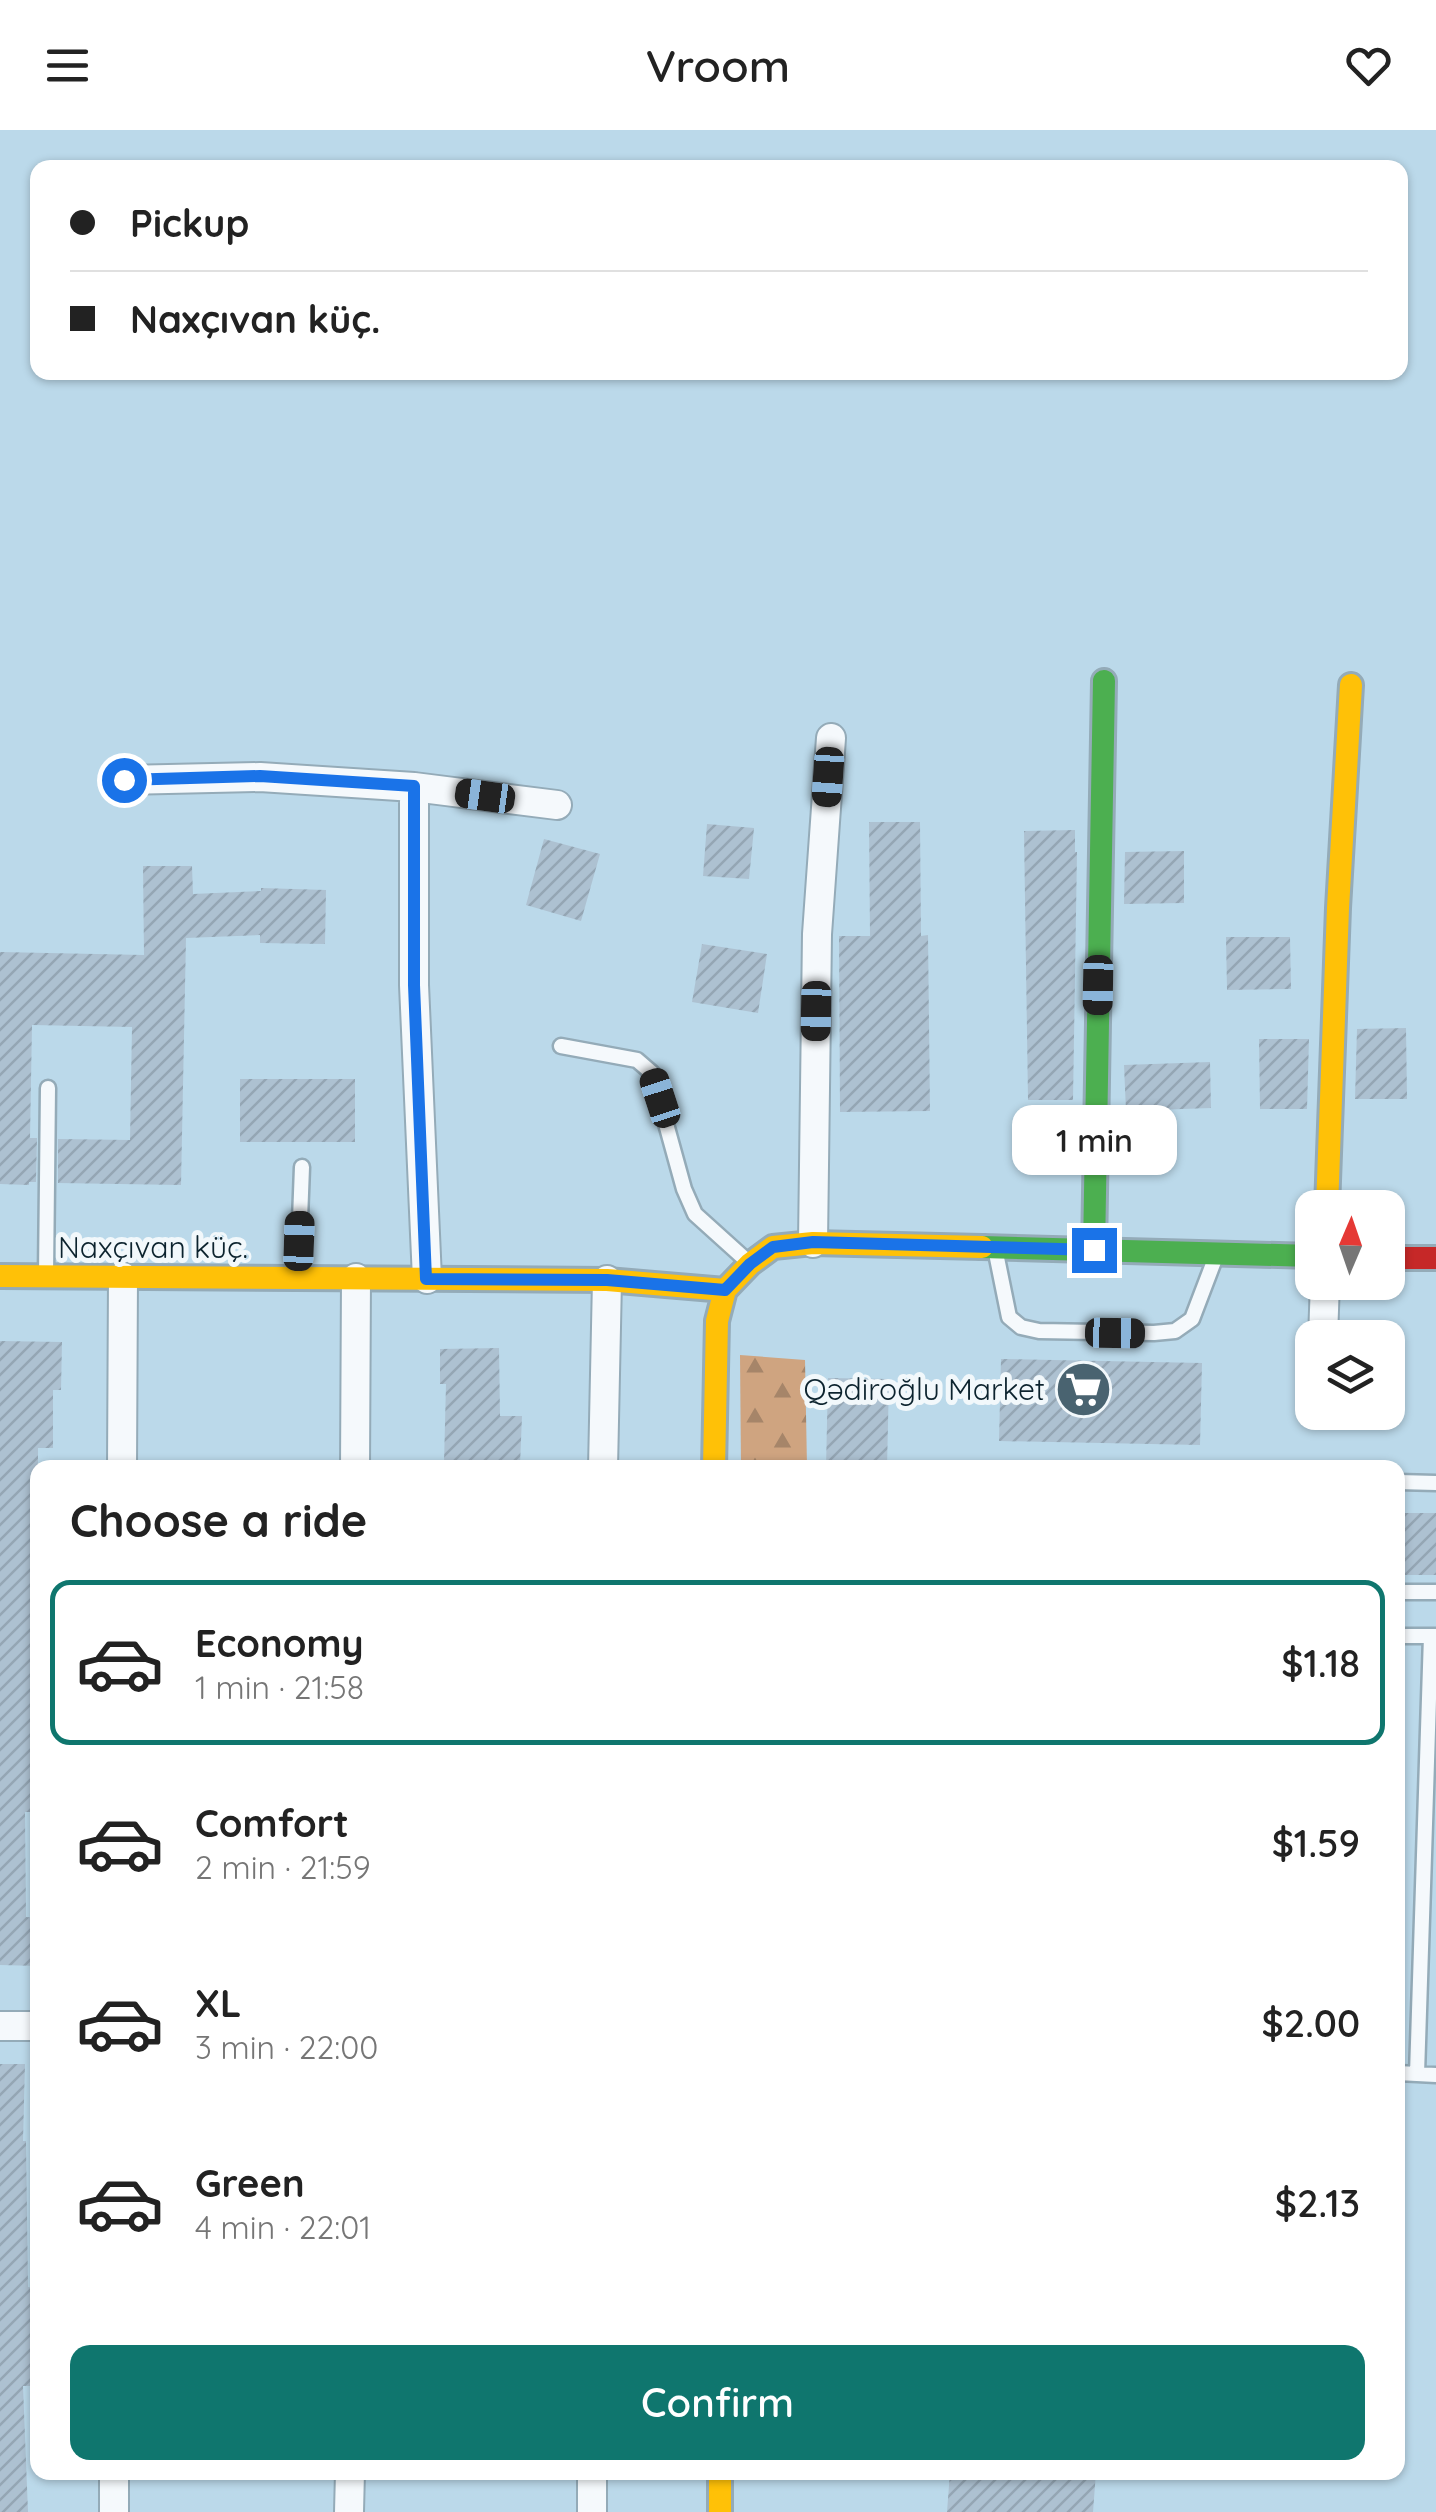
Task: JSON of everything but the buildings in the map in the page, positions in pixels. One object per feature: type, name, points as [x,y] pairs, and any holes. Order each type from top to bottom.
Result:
[{"type":"street","points":[[1094,1250],[1104,682]]},
{"type":"street","points":[[1328,1190],[1351,685]]},
{"type":"street","points":[[813,1242],[817,934],[832,738]]},
{"type":"street","points":[[124,780],[260,776],[414,786],[556,805]]},
{"type":"street","points":[[414,786],[414,985],[426,1279]]},
{"type":"street","points":[[714,1460],[717,1321],[725,1290],[773,1247],[813,1242],[1295,1255]]},
{"type":"street","points":[[1405,1258],[1436,1258]]},
{"type":"street","name":"Naxçıvan küç.","points":[[0,1276],[607,1280],[725,1290]]},
{"type":"street","points":[[122,1460],[123,1277]]},
{"type":"street","points":[[355,1460],[356,1278]]},
{"type":"street","points":[[603,1460],[607,1280]]},
{"type":"street","points":[[0,2026],[30,2026]]},
{"type":"street","points":[[114,2480],[114,2512]]},
{"type":"street","points":[[349,2512],[350,2480]]},
{"type":"street","points":[[592,2480],[592,2512]]},
{"type":"street","points":[[720,2480],[720,2512]]},
{"type":"lane","points":[[560,1046],[637,1060],[652,1073],[684,1189],[696,1214],[750,1264]]},
{"type":"lane","points":[[46,1276],[48,1088]]},
{"type":"lane","points":[[298,1278],[302,1167]]},
{"type":"lane","points":[[995,1247],[1010,1317],[1039,1332],[1175,1331],[1192,1320],[1218,1253]]},
{"type":"lane","points":[[1405,1482],[1436,1482]]},
{"type":"lane","points":[[1405,1592],[1436,1592]]},
{"type":"lane","points":[[1405,1636],[1433,1636],[1418,2074]]},
{"type":"lane","points":[[1405,2074],[1436,2076]]},
{"type":"green space","points":[[740,1355],[805,1360],[807,1460],[741,1460]]},
{"type":"traffic: fast","points":[[1094,1250],[1104,681]]},
{"type":"traffic: fast","points":[[982,1247],[1295,1256]]},
{"type":"traffic: slow","points":[[1328,1190],[1351,685]]},
{"type":"traffic: slow","points":[[714,1460],[717,1321],[725,1290],[750,1264],[773,1247],[813,1243],[982,1247]]},
{"type":"traffic: slow","points":[[0,1276],[607,1280],[725,1290]]},
{"type":"traffic: slow","points":[[720,2480],[720,2512]]},
{"type":"traffic: jam","points":[[1405,1258],[1436,1258]]},
{"type":"place","name":"Qədiroğlu Market","points":[[1084,1389]]},
{"type":"route","points":[[124,780],[260,776],[414,786],[414,985],[426,1279],[607,1280],[725,1290],[773,1247],[813,1242],[1094,1250]]}]
